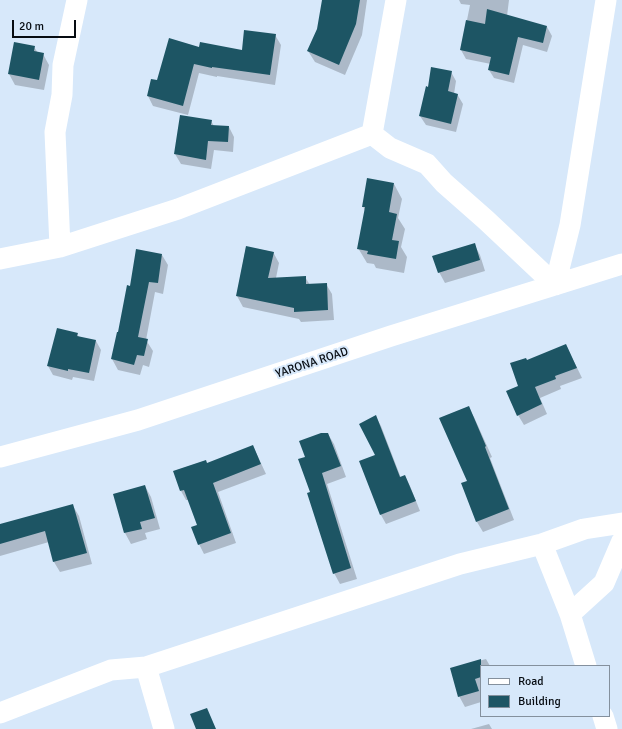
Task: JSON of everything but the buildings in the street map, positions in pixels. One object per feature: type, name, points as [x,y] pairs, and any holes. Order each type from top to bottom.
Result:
[{"type":"street","points":[[60,246],[55,132],[62,95],[63,65],[77,0]]},
{"type":"street","points":[[372,134],[396,0]]},
{"type":"street","points":[[372,134],[390,148],[427,164],[444,183],[555,285],[570,225],[606,0]]},
{"type":"street","points":[[0,259],[60,246],[178,209],[372,134]]},
{"type":"street","name":"YARONA ROAD","points":[[0,457],[138,420],[384,338],[622,264]]},
{"type":"street","points":[[0,713],[111,670],[146,667],[460,564],[542,544],[584,529],[622,523]]},
{"type":"street","points":[[570,614],[604,583],[622,541]]},
{"type":"street","points":[[542,544],[570,614],[586,665]]},
{"type":"street","points":[[146,667],[164,729]]},
{"type":"street","points":[[603,717],[608,729]]}]
